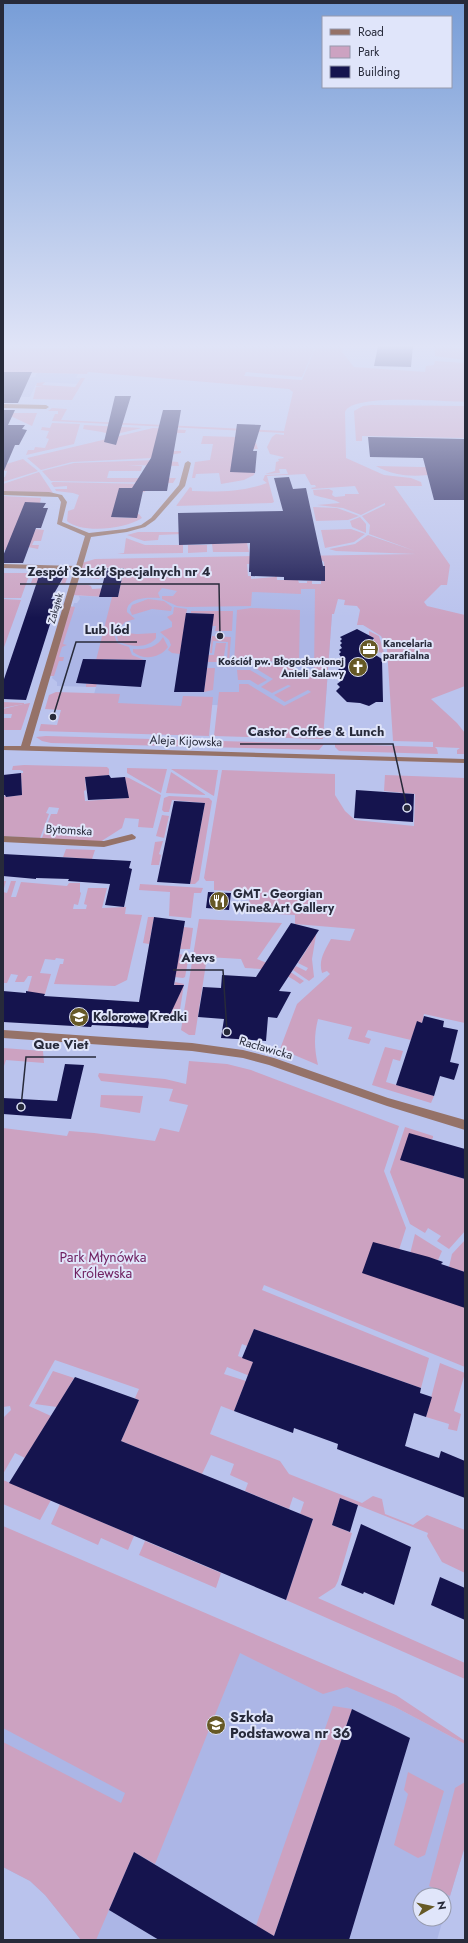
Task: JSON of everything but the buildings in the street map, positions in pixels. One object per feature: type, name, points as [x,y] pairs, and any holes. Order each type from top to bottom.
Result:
[{"type":"street","points":[[3,493],[60,496],[64,501],[59,523],[88,535],[129,530],[149,523],[182,486],[188,463]]},
{"type":"street","name":"Zakątek","points":[[25,748],[88,535]]},
{"type":"street","points":[[3,566],[77,568]]},
{"type":"street","name":"Aleja Kijowska","points":[[3,748],[465,761]]},
{"type":"street","name":"Bytomska","points":[[3,839],[104,844],[132,837]]},
{"type":"street","name":"Racławicka","points":[[3,1034],[192,1047],[243,1054],[270,1061],[397,1106],[465,1125]]},
{"type":"shaded area","points":[[123,580],[334,585],[325,712],[215,705],[207,705],[206,708],[91,705],[96,687],[57,686],[57,682],[52,678],[74,603],[77,603],[80,599],[79,596],[118,597]]},
{"type":"shaded area","name":"Szkoła Podstawowa nr 36","points":[[3,1544],[244,1641],[395,1707],[465,1744],[465,1846],[452,1889],[452,1887],[412,1887],[412,1927],[441,1927],[437,1940],[81,1940],[45,1895],[30,1881],[3,1867]]},
{"type":"green space","points":[[47,437],[76,437],[74,444],[26,455],[28,450],[34,450],[35,447],[45,448],[49,439],[46,438]]},
{"type":"green space","points":[[117,437],[175,437],[172,451],[181,451],[181,453],[152,458],[72,462],[41,470],[27,458]]},
{"type":"green space","points":[[203,437],[236,437],[256,443],[258,449],[253,449],[251,470],[256,470],[254,475],[244,480],[221,484],[219,473],[196,474],[195,478],[192,478],[195,462],[210,460],[213,444],[201,444]]},
{"type":"green space","points":[[272,437],[346,437],[346,458],[384,475],[411,478],[421,482],[422,486],[394,486],[450,565],[447,585],[441,585],[424,602],[427,606],[465,615],[465,686],[431,699],[457,723],[465,733],[465,754],[457,754],[457,750],[460,748],[435,747],[438,754],[339,751],[335,747],[335,744],[433,747],[433,742],[393,741],[387,649],[381,636],[363,625],[357,625],[360,610],[357,606],[344,605],[345,600],[338,599],[334,614],[332,614],[323,739],[214,736],[219,692],[239,692],[239,684],[248,684],[284,706],[311,692],[308,690],[285,702],[274,695],[291,686],[288,685],[272,693],[261,687],[273,679],[255,668],[264,663],[295,664],[295,672],[314,672],[315,589],[301,589],[301,594],[252,592],[251,606],[187,607],[177,606],[162,599],[162,596],[173,596],[177,591],[162,588],[158,593],[160,598],[139,599],[130,603],[127,612],[135,619],[125,622],[114,634],[117,643],[129,647],[132,655],[144,660],[103,659],[96,687],[86,687],[86,684],[90,684],[112,597],[118,597],[124,568],[101,568],[99,579],[77,577],[82,563],[95,559],[262,556],[264,564],[247,564],[248,576],[251,576],[251,579],[275,577],[276,561],[277,580],[298,580],[299,583],[307,583],[307,581],[312,581],[312,584],[321,584],[321,581],[325,581],[324,562],[321,560],[291,556],[416,554],[336,551],[329,549],[355,544],[368,535],[415,551],[369,534],[370,525],[362,516],[385,505],[385,503],[361,515],[343,508],[317,505],[340,503],[335,500],[314,495],[313,490],[329,489],[333,491],[332,495],[335,497],[345,496],[345,494],[359,494],[355,486],[312,489],[311,488],[316,487],[315,485],[311,485],[305,474],[267,476],[274,502],[272,503],[176,506],[190,487],[192,488],[192,491],[239,490],[267,483],[263,480],[265,475],[288,474],[286,469],[279,469],[280,473],[265,474],[275,471],[276,462],[279,461],[278,459],[284,458],[270,454],[267,447]]},
{"type":"green space","points":[[356,437],[362,437],[362,441],[356,441]]},
{"type":"green space","points":[[397,437],[465,437],[465,438]]},
{"type":"green space","points":[[23,459],[38,471],[3,482],[3,477],[5,477],[7,471],[3,471],[3,465]]},
{"type":"green space","points":[[155,460],[178,462],[179,466],[127,465],[142,466],[141,471],[109,471],[107,478],[176,478],[173,483],[51,481],[42,471],[74,463]]},
{"type":"green space","points":[[376,466],[465,468],[431,475],[409,476],[387,471]]},
{"type":"green space","points":[[39,472],[53,493],[3,492],[3,484]]},
{"type":"green space","points":[[51,483],[147,484],[145,492],[139,492],[111,517],[132,518],[133,514],[139,514],[142,518],[126,525],[115,527],[93,529],[74,525],[67,521],[68,511],[74,509],[79,495],[56,491],[55,489],[67,489],[67,486],[54,487]]},
{"type":"green space","points":[[3,496],[41,498],[34,533],[36,529],[44,530],[41,541],[34,541],[32,545],[39,545],[38,549],[28,547],[3,550]]},
{"type":"green space","points":[[313,507],[337,508],[359,516],[348,520],[316,521]]},
{"type":"green space","points":[[360,517],[366,524],[366,533],[352,527],[350,521]]},
{"type":"green space","points":[[351,529],[365,534],[354,542],[325,548],[321,530]]},
{"type":"green space","points":[[138,532],[182,532],[182,534],[159,535],[158,540],[144,541],[127,535]]},
{"type":"green space","points":[[126,538],[145,545],[183,545],[183,553],[117,554],[124,553]]},
{"type":"green space","points":[[247,543],[249,552],[213,552],[212,544]]},
{"type":"green space","points":[[188,545],[207,545],[207,552],[188,553]]},
{"type":"green space","points":[[39,570],[66,573],[68,576],[65,584],[61,584],[63,576],[39,576],[37,583],[31,583],[35,572]]},
{"type":"green space","points":[[3,573],[30,573],[21,598],[3,598]]},
{"type":"green space","points":[[75,585],[88,585],[91,586],[92,589],[108,588],[106,597],[72,595]]},
{"type":"green space","points":[[3,599],[21,600],[3,650]]},
{"type":"green space","points":[[148,599],[164,601],[172,607],[171,611],[152,609],[132,615],[130,610],[132,605]]},
{"type":"green space","points":[[69,606],[75,607],[63,644],[67,645],[62,647],[59,657],[64,657],[63,661],[59,661],[54,676],[50,676]]},
{"type":"green space","points":[[174,607],[187,609],[180,654],[172,653],[168,650],[171,645],[169,640],[160,632],[172,627],[172,622],[167,617],[173,614]]},
{"type":"green space","points":[[251,608],[300,610],[299,662],[251,661],[258,662],[249,666],[237,666],[237,663],[234,663],[237,610]]},
{"type":"green space","points":[[191,611],[233,611],[232,631],[215,631],[216,626],[212,626],[213,614],[191,613]]},
{"type":"green space","points":[[122,629],[134,634],[156,633],[156,638],[148,644],[138,646],[127,645],[118,641],[117,635]]},
{"type":"green space","points":[[369,631],[379,636],[384,653],[374,650],[374,638],[369,635]]},
{"type":"green space","points":[[212,636],[231,637],[229,662],[227,662],[228,642],[213,641],[212,653],[210,653]]},
{"type":"green space","points":[[163,637],[168,647],[161,654],[152,657],[142,657],[133,652],[133,649],[145,649],[154,646]]},
{"type":"green space","points":[[216,643],[226,643],[223,662],[208,662],[208,655],[214,655]]},
{"type":"green space","points":[[207,668],[215,668],[213,690],[204,692]]},
{"type":"green space","points":[[237,670],[250,670],[267,680],[258,685],[250,680],[238,680]]},
{"type":"green space","points":[[56,692],[120,694],[118,703],[181,706],[183,696],[213,697],[209,736],[39,731],[41,724],[57,725],[61,710],[45,709],[49,695]]},
{"type":"green space","points":[[3,702],[24,704],[30,703],[21,730],[3,730],[3,718],[11,718],[12,714],[3,714],[3,709],[23,704],[3,708]]},
{"type":"green space","points":[[46,736],[324,744],[319,750],[51,743],[42,741],[36,737]]},
{"type":"green space","points":[[13,766],[107,767],[109,769],[109,775],[85,778],[85,801],[128,798],[125,777],[129,778],[161,795],[153,828],[138,827],[139,819],[125,818],[122,828],[100,842],[42,838],[51,814],[57,814],[59,808],[49,807],[46,813],[49,814],[40,838],[3,836],[3,795],[6,797],[22,795],[21,773],[23,773],[23,771],[12,770]]},
{"type":"green space","points":[[127,768],[167,769],[161,793],[127,773]]},
{"type":"green space","points":[[171,769],[218,770],[214,796],[212,795]]},
{"type":"green space","points":[[222,770],[335,774],[335,795],[345,811],[355,820],[414,826],[415,794],[384,791],[385,775],[465,778],[465,1023],[424,1014],[422,1023],[417,1022],[411,1040],[368,1030],[365,1037],[371,1039],[369,1044],[348,1039],[352,1027],[318,1019],[315,1042],[318,1065],[280,1049],[297,1004],[330,974],[327,971],[322,973],[321,964],[326,947],[331,939],[350,941],[355,929],[295,924],[295,915],[277,914],[277,911],[248,910],[250,892],[214,890],[214,881],[206,881],[204,878]]},
{"type":"green space","points":[[171,772],[206,795],[166,793]]},
{"type":"green space","points":[[169,796],[209,798],[212,801],[199,880],[195,884],[190,884],[205,803],[172,800],[169,812],[164,812],[162,810],[164,798]]},
{"type":"green space","points":[[162,815],[169,816],[164,838],[156,836]]},
{"type":"green space","points":[[163,841],[159,854],[161,855],[159,865],[151,865],[155,842]]},
{"type":"green space","points":[[66,849],[95,850],[92,859],[63,857]]},
{"type":"green space","points":[[3,881],[6,881],[3,892]]},
{"type":"green space","points":[[11,881],[16,881],[11,897],[16,897],[21,882],[67,886],[69,883],[80,883],[81,893],[78,905],[74,904],[73,909],[86,909],[87,905],[84,904],[88,888],[107,888],[102,908],[126,907],[125,914],[142,915],[127,980],[115,986],[54,984],[60,964],[63,964],[64,959],[56,958],[55,960],[45,959],[40,973],[51,974],[45,994],[27,994],[32,976],[28,976],[24,982],[15,982],[18,975],[11,974],[7,983],[3,983],[3,892],[7,893]]},
{"type":"green space","points":[[140,884],[203,888],[201,893],[194,893],[191,918],[169,916],[170,892],[139,890]]},
{"type":"green space","points":[[148,917],[154,917],[149,944],[143,943]]},
{"type":"green space","points":[[199,919],[282,923],[257,959],[292,973],[304,981],[300,984],[281,973],[245,968],[241,959],[207,957],[195,1035],[189,1035],[181,1030]]},
{"type":"green space","points":[[184,927],[193,928],[190,949],[180,949]]},
{"type":"green space","points":[[311,929],[316,935],[312,959],[314,977],[309,981],[293,970],[296,966],[306,971],[308,968],[298,963],[311,943]]},
{"type":"green space","points":[[179,954],[189,956],[185,977],[183,978],[175,977]]},
{"type":"green space","points":[[175,982],[184,984],[179,1016],[169,1017]]},
{"type":"green space","points":[[385,1047],[403,1051],[400,1061],[393,1059],[386,1082],[434,1096],[431,1103],[372,1085]]},
{"type":"green space","points":[[3,1048],[43,1051],[44,1063],[6,1060],[3,1069]]},
{"type":"green space","name":"Park Młynówka Królewska","points":[[189,1061],[227,1064],[251,1070],[399,1126],[384,1171],[406,1228],[399,1250],[465,1307],[465,1367],[264,1285],[262,1290],[429,1358],[421,1388],[254,1329],[247,1346],[242,1344],[238,1356],[253,1362],[270,1384],[227,1367],[224,1374],[246,1381],[234,1411],[221,1406],[210,1434],[280,1461],[289,1474],[362,1503],[373,1496],[382,1499],[385,1514],[413,1525],[427,1515],[465,1530],[465,1573],[442,1562],[427,1536],[428,1533],[340,1498],[332,1525],[352,1533],[335,1587],[318,1598],[465,1663],[465,1679],[286,1600],[313,1519],[300,1514],[304,1502],[293,1497],[289,1509],[245,1491],[248,1483],[230,1475],[234,1464],[211,1455],[202,1474],[121,1441],[139,1400],[135,1398],[139,1389],[55,1360],[29,1406],[51,1416],[25,1458],[15,1453],[3,1474],[3,1418],[11,1410],[10,1406],[3,1407],[3,1128],[67,1136],[69,1131],[94,1133],[155,1141],[160,1128],[179,1132],[188,1105],[169,1101],[173,1089],[101,1081],[98,1076],[99,1073],[165,1079],[186,1084]]},
{"type":"green space","points":[[101,1095],[143,1096],[140,1113],[100,1107]]},
{"type":"green space","points":[[405,1127],[433,1136],[433,1138],[401,1160],[465,1179],[465,1231],[449,1249],[437,1241],[441,1236],[428,1228],[425,1233],[410,1224],[390,1172]]},
{"type":"green space","points":[[415,1234],[442,1251],[438,1260],[410,1254]]},
{"type":"green space","points":[[465,1240],[465,1272],[449,1267],[452,1254]]},
{"type":"green space","points":[[440,1363],[465,1373],[454,1411],[461,1414],[457,1431],[448,1429],[449,1424],[426,1417]]},
{"type":"green space","points":[[53,1371],[74,1378],[57,1407],[35,1404]]},
{"type":"green space","points":[[3,1480],[51,1500],[40,1520],[3,1504]]},
{"type":"green space","points":[[60,1504],[134,1536],[128,1550],[101,1538],[98,1545],[51,1524]]},
{"type":"green space","points":[[3,1526],[396,1695],[465,1741],[465,1744],[395,1707],[347,1687],[323,1694],[240,1653],[155,1864],[134,1852],[96,1940],[81,1940],[45,1895],[30,1881],[3,1867],[3,1742],[121,1803],[125,1793],[3,1728]]},
{"type":"green space","points":[[145,1541],[221,1573],[216,1588],[139,1555]]},
{"type":"green space","points":[[333,1706],[352,1709],[274,1936],[256,1926]]},
{"type":"green space","points":[[408,1772],[444,1791],[425,1855],[418,1858],[394,1845],[408,1794],[404,1790]]},
{"type":"green space","points":[[465,1782],[465,1846],[452,1889],[452,1887],[431,1887],[429,1886],[455,1788]]},
{"type":"place","name":"Zespół Szkół Specjalnych nr 4","points":[[220,636]]},
{"type":"place","name":"Kancelaria parafialna","points":[[369,649]]},
{"type":"place","name":"Kościół pw. Błogosławionej Anieli Salawy","points":[[358,667]]},
{"type":"place","name":"Lub lód","points":[[53,717]]},
{"type":"place","name":"Castor Coffee & Lunch","points":[[407,808]]},
{"type":"place","name":"GMT - Georgian Wine&Art Gallery","points":[[219,901]]},
{"type":"place","name":"Kolorowe Kredki","points":[[79,1017]]},
{"type":"place","name":"Atevs","points":[[227,1032]]},
{"type":"place","name":"Que Viet","points":[[21,1107]]},
{"type":"place","name":"Szkoła Podstawowa nr 36","points":[[216,1725]]}]
